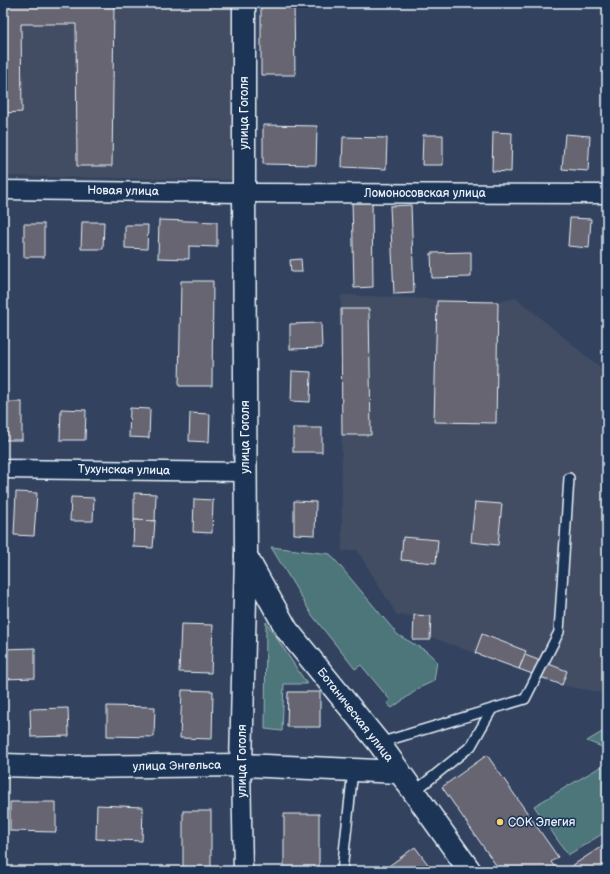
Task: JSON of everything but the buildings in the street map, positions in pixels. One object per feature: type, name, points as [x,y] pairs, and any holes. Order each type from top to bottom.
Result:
[{"type":"street","name":"улица Гоголя","points":[[242,871],[241,765],[246,555],[244,3]]},
{"type":"street","name":"Новая улица","points":[[3,190],[244,193]]},
{"type":"street","name":"Ломоносовская улица","points":[[244,193],[607,194]]},
{"type":"street","name":"Тухунская улица","points":[[3,469],[246,472]]},
{"type":"street","name":"Ботаническая улица","points":[[246,555],[287,630],[379,743],[470,871]]},
{"type":"street","name":"улица Энгельса","points":[[3,765],[70,767],[241,765],[399,772]]},
{"type":"lane","points":[[379,743],[525,700],[559,632],[568,478]]},
{"type":"lane","points":[[414,792],[471,746],[492,709]]},
{"type":"lane","points":[[342,871],[353,770]]},
{"type":"shaded area","points":[[3,3],[235,3],[235,180],[3,176]]},
{"type":"shaded area","points":[[341,295],[498,302],[516,298],[607,373],[607,694],[562,685],[431,637],[430,640],[413,640],[414,616],[397,615],[357,550],[342,551]]},
{"type":"green space","points":[[271,547],[330,554],[398,635],[426,651],[437,661],[434,681],[421,687],[392,708],[387,704],[390,700],[361,665],[355,669],[312,615]]},
{"type":"green space","points":[[266,622],[307,684],[284,684],[282,731],[265,729]]},
{"type":"green space","points":[[607,729],[607,749],[587,741]]},
{"type":"green space","points":[[607,763],[607,831],[568,855],[534,806]]},
{"type":"place","name":"СОК Элегия","points":[[500,822]]}]
